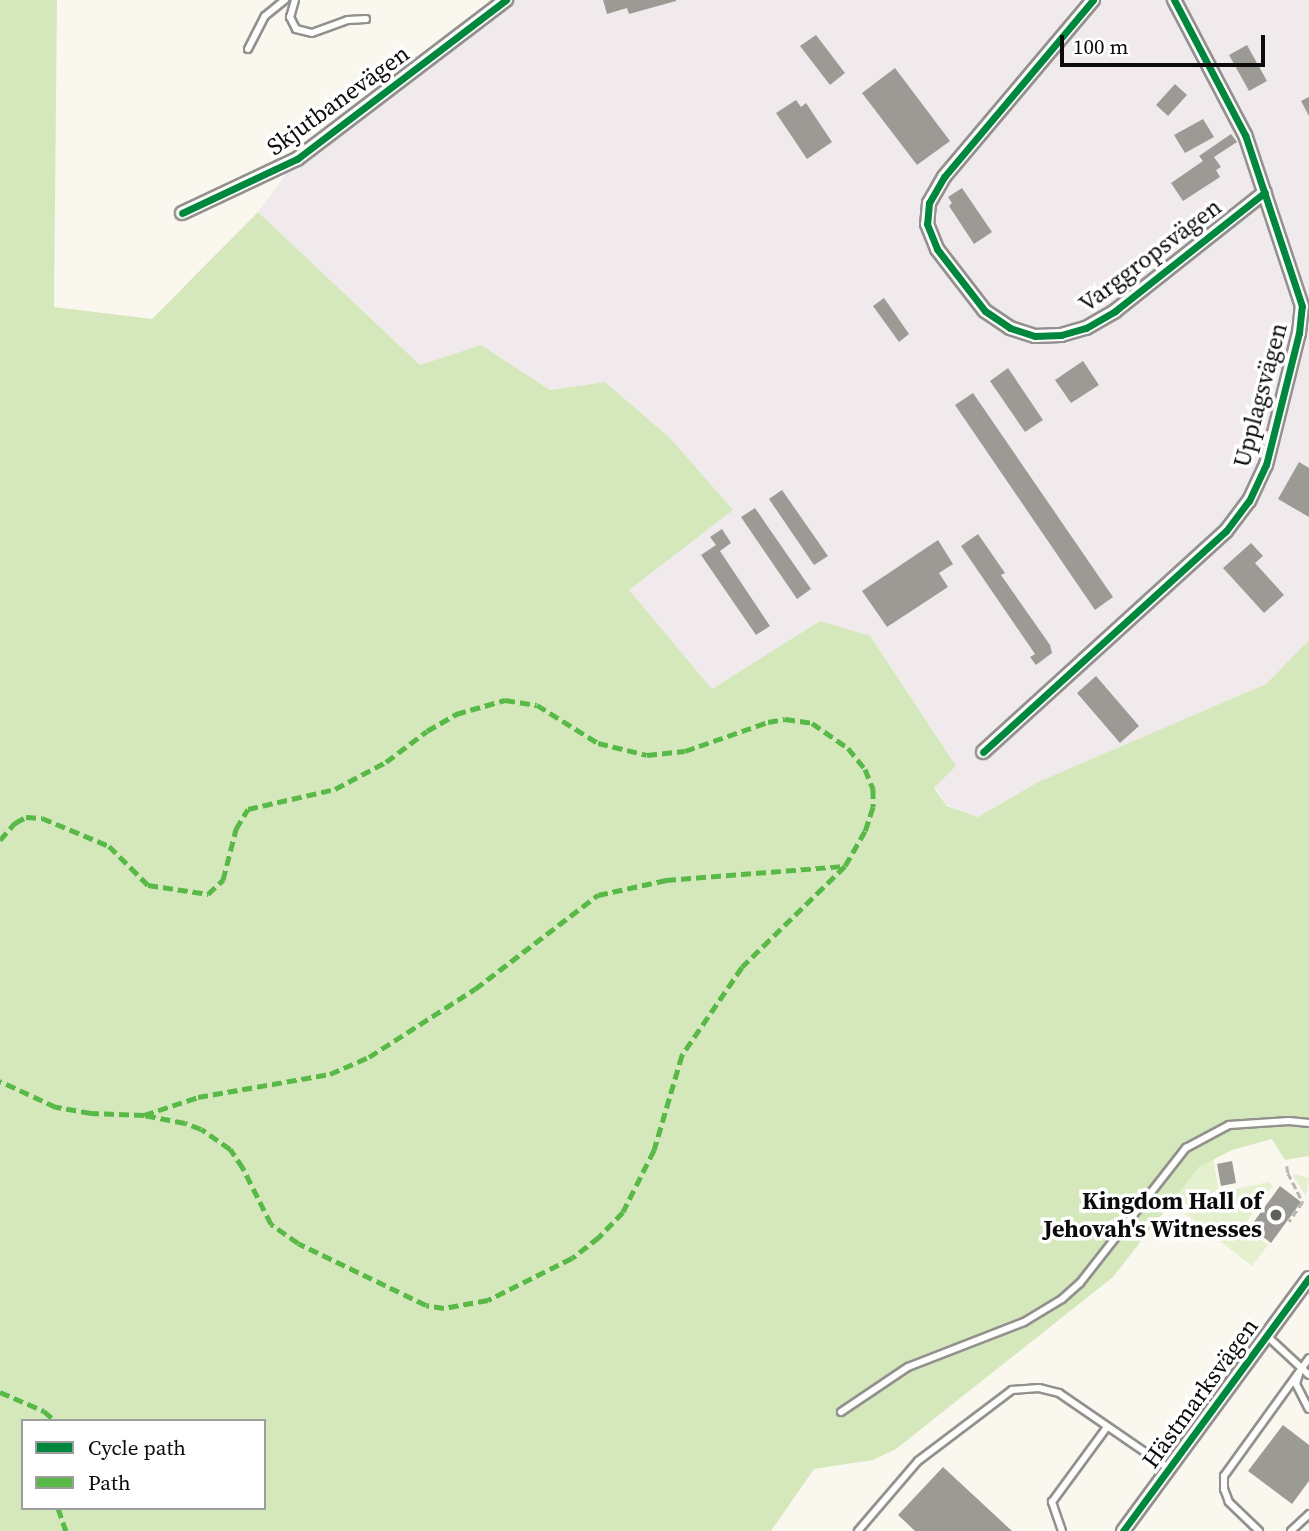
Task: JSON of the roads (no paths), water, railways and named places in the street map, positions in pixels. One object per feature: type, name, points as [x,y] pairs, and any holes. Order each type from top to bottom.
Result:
[{"type":"street","name":"Skjutbanevägen","points":[[182,213],[296,159],[506,0]]},
{"type":"street","name":"Varggropsvägen","points":[[1093,0],[944,177],[929,203],[927,225],[937,249],[985,311],[1010,328],[1035,336],[1061,335],[1086,328],[1115,311],[1265,192]]},
{"type":"street","name":"Upplagsvägen","points":[[983,752],[1226,531],[1249,500],[1266,465],[1299,333],[1302,306],[1245,135],[1174,0]]},
{"type":"street","name":"Hästmarksvägen","points":[[1123,1531],[1309,1278]]},
{"type":"lane","points":[[248,49],[265,16],[285,0]]},
{"type":"lane","points":[[295,0],[290,17],[296,29],[312,33],[348,20],[366,19]]},
{"type":"lane","points":[[841,1412],[908,1367],[1024,1322],[1062,1299],[1080,1283],[1186,1148],[1229,1125],[1289,1121],[1309,1123]]},
{"type":"lane","points":[[1266,1335],[1309,1375]]},
{"type":"lane","points":[[1259,1531],[1229,1502],[1224,1489],[1224,1476],[1309,1358]]},
{"type":"lane","points":[[1300,1368],[1296,1384],[1309,1409]]},
{"type":"lane","points":[[858,1531],[918,1461],[1012,1390],[1039,1388],[1059,1394],[1168,1468]]},
{"type":"lane","points":[[1062,1531],[1052,1502],[1107,1427]]},
{"type":"lane","points":[[1291,1531],[1309,1514]]},
{"type":"place","name":"Kingdom Hall of Jehovah's Witnesses","points":[[1276,1215]]}]
